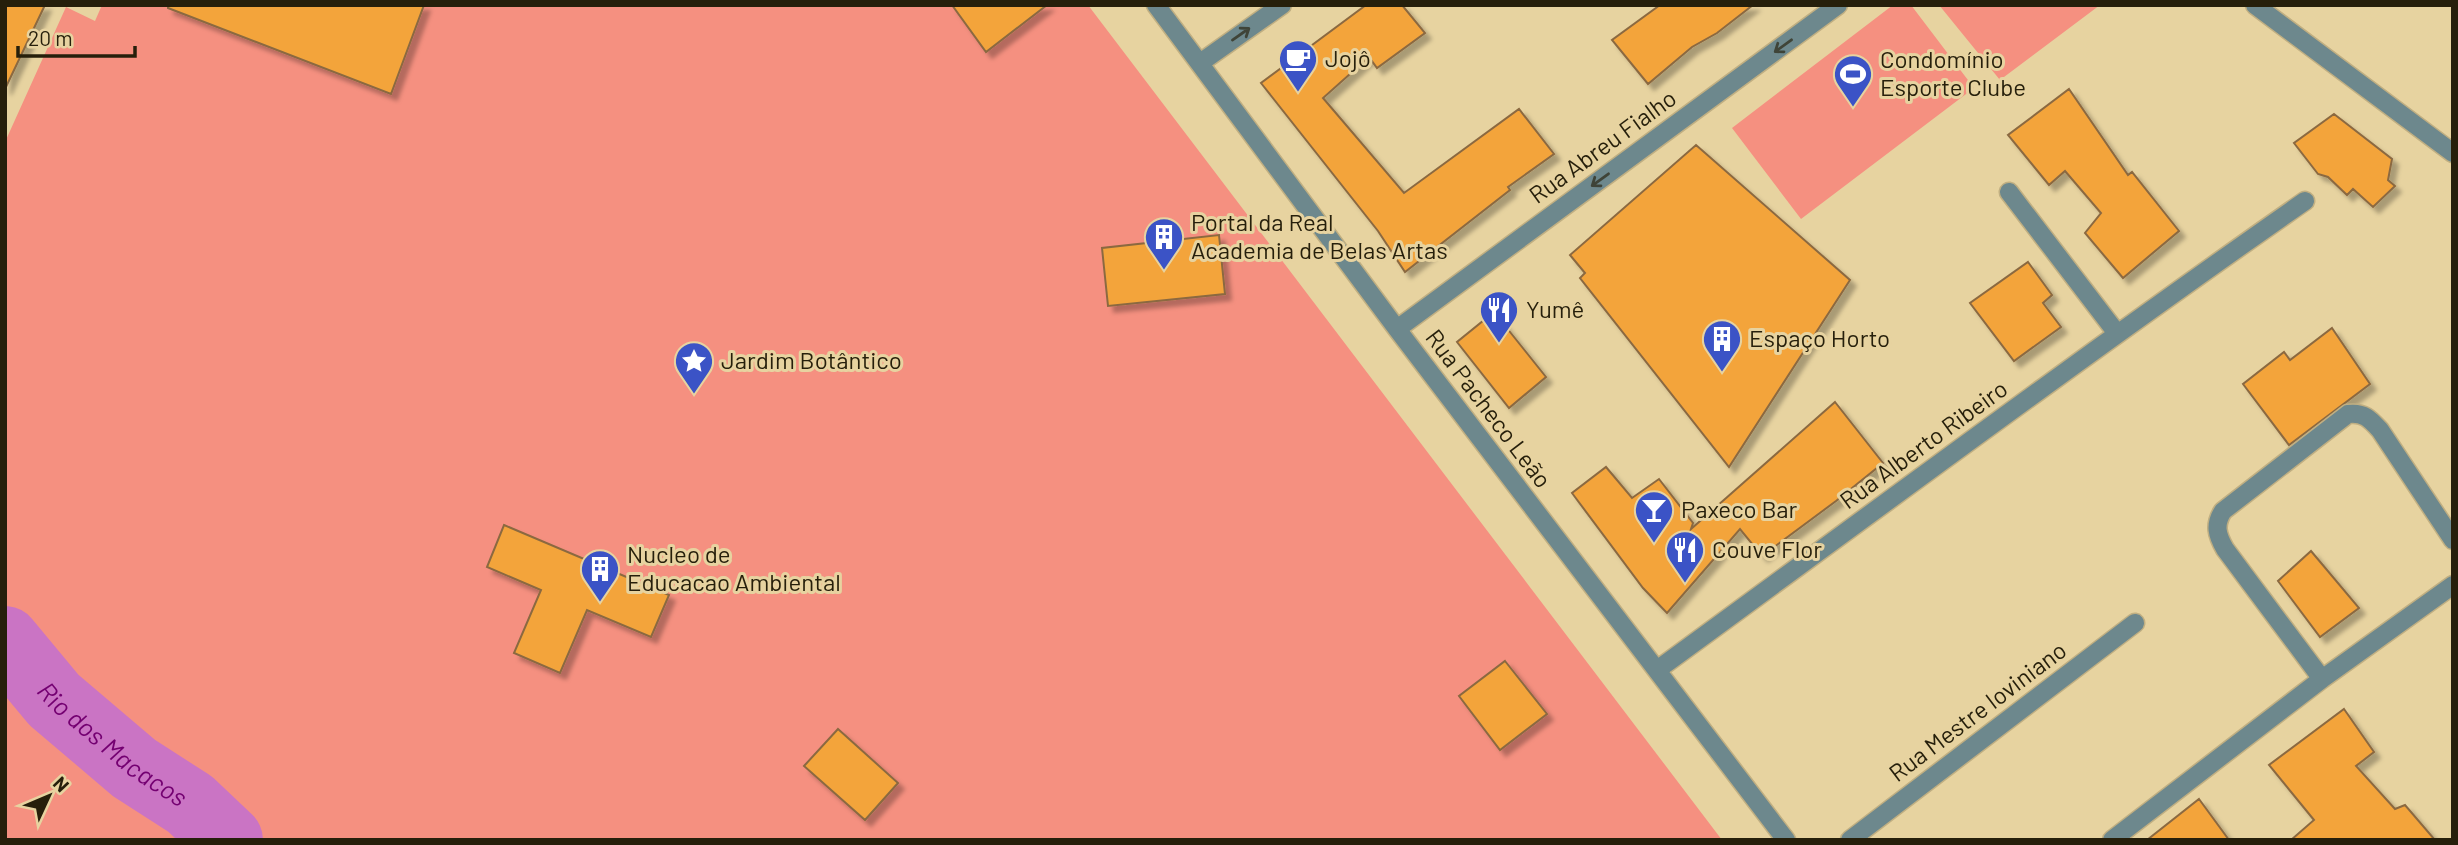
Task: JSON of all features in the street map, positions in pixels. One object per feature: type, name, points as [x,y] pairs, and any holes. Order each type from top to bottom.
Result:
[{"type":"street","name":"Rua Pacheco Leão","points":[[1156,5],[1397,329],[1786,840]]},
{"type":"street","points":[[1200,63],[1282,5]]},
{"type":"street","name":"Rua Abreu Fialho","points":[[1397,329],[1838,5]]},
{"type":"street","points":[[2255,5],[2453,153]]},
{"type":"street","points":[[2010,192],[2116,332]]},
{"type":"street","name":"Rua Alberto Ribeiro","points":[[1657,670],[1965,446],[2116,332],[2305,201]]},
{"type":"street","points":[[2322,679],[2225,549],[2217,535],[2218,520],[2224,511],[2348,414],[2358,413],[2366,416],[2380,430],[2453,540]]},
{"type":"street","points":[[2112,840],[2322,679],[2453,584]]},
{"type":"street","name":"Rua Mestre Ioviniano","points":[[1850,840],[2135,623]]},
{"type":"shaded area","name":"Jardim Botântico","points":[[102,5],[1088,5],[1722,840],[5,840],[5,142],[66,7],[95,21]]},
{"type":"shaded area","name":"Condomínio Esporte Clube","points":[[1893,5],[1911,5],[1974,88],[1801,219],[1732,128]]},
{"type":"shaded area","points":[[1939,5],[2100,5],[2000,80]]},
{"type":"building","points":[[5,5],[45,5],[5,89]]},
{"type":"building","points":[[168,5],[424,5],[391,94],[168,8]]},
{"type":"building","points":[[952,5],[1047,5],[986,52]]},
{"type":"building","points":[[1366,5],[1402,5],[1425,33],[1377,68],[1369,57],[1323,98],[1404,193],[1519,109],[1554,154],[1508,187],[1510,190],[1405,272],[1378,231],[1261,83]]},
{"type":"building","points":[[1660,5],[1753,5],[1717,33],[1692,47],[1648,84],[1612,40]]},
{"type":"building","points":[[2069,89],[2128,175],[2132,172],[2179,231],[2123,278],[2085,233],[2101,213],[2065,171],[2049,185],[2008,135]]},
{"type":"building","points":[[2334,114],[2392,159],[2388,180],[2395,186],[2373,207],[2353,189],[2347,195],[2328,177],[2318,174],[2294,143]]},
{"type":"building","name":"Espaço Horto","points":[[1696,145],[1850,280],[1729,467],[1580,278],[1585,273],[1570,255]]},
{"type":"building","name":"Portal da Real Academia de Belas Artas","points":[[1219,235],[1225,294],[1108,306],[1102,248]]},
{"type":"building","points":[[2028,262],[2052,295],[2043,303],[2061,327],[2014,361],[1970,303]]},
{"type":"building","points":[[1494,312],[1546,377],[1509,408],[1457,342]]},
{"type":"building","points":[[2332,328],[2370,384],[2289,445],[2243,384],[2284,352],[2290,360]]},
{"type":"building","points":[[1835,402],[1883,463],[1762,556],[1740,529],[1667,613],[1643,588],[1572,493],[1606,467],[1632,498],[1659,479],[1693,523],[1691,529]]},
{"type":"building","name":"Nucleo de Educacao Ambiental","points":[[504,525],[669,595],[651,637],[587,610],[560,673],[514,653],[541,590],[487,567]]},
{"type":"building","points":[[2311,551],[2359,608],[2320,637],[2278,581]]},
{"type":"building","points":[[1505,661],[1547,714],[1500,750],[1459,696]]},
{"type":"building","points":[[2344,709],[2374,752],[2356,766],[2395,809],[2405,805],[2435,840],[2291,840],[2314,820],[2269,765]]},
{"type":"building","points":[[838,729],[898,783],[865,820],[804,766]]},
{"type":"building","points":[[2199,799],[2229,840],[2147,840]]},
{"type":"waterway","name":"Rio dos Macacos","points":[[5,641],[54,700],[134,768],[190,804],[228,840]]},
{"type":"place","name":"Jojô","points":[[1298,93]]},
{"type":"place","name":"Condomínio Esporte Clube","points":[[1853,108]]},
{"type":"place","name":"Portal da Real Academia de Belas Artas","points":[[1164,271]]},
{"type":"place","name":"Yumê","points":[[1499,344]]},
{"type":"place","name":"Espaço Horto","points":[[1722,373]]},
{"type":"place","name":"Jardim Botântico","points":[[694,395]]},
{"type":"place","name":"Paxeco Bar","points":[[1654,544]]},
{"type":"place","name":"Couve Flor","points":[[1685,584]]},
{"type":"place","name":"Nucleo de Educacao Ambiental","points":[[600,603]]}]
